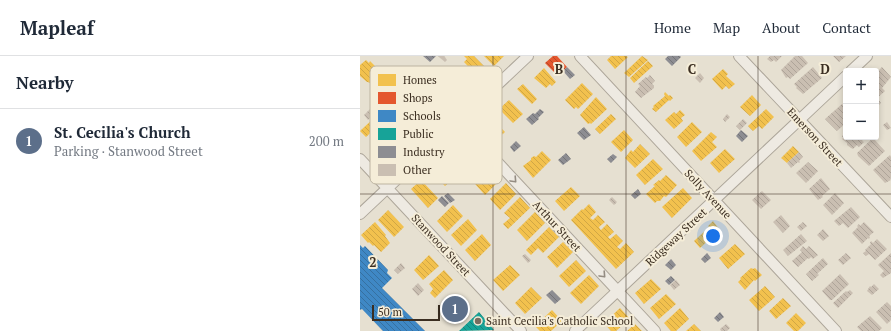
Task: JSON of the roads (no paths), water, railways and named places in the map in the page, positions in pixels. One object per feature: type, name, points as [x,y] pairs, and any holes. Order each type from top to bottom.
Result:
[{"type":"street","points":[[502,80],[528,56]]},
{"type":"street","name":"Solly Avenue","points":[[580,56],[836,331]]},
{"type":"street","name":"Emerson Street","points":[[739,56],[891,217]]},
{"type":"street","points":[[854,68],[867,56]]},
{"type":"street","name":"Ridgeway Street","points":[[575,331],[843,79]]},
{"type":"street","name":"Stanwood Street","points":[[360,159],[370,169]]},
{"type":"street","name":"Arthur Street","points":[[502,167],[655,331]]},
{"type":"street","name":"Stanwood Street","points":[[384,184],[521,331]]},
{"type":"street","points":[[360,214],[392,184]]},
{"type":"place","name":"St. Cecilia's Church","points":[[455,309]]},
{"type":"place","name":"Saint Cecilia's Catholic School","points":[[478,321]]}]
